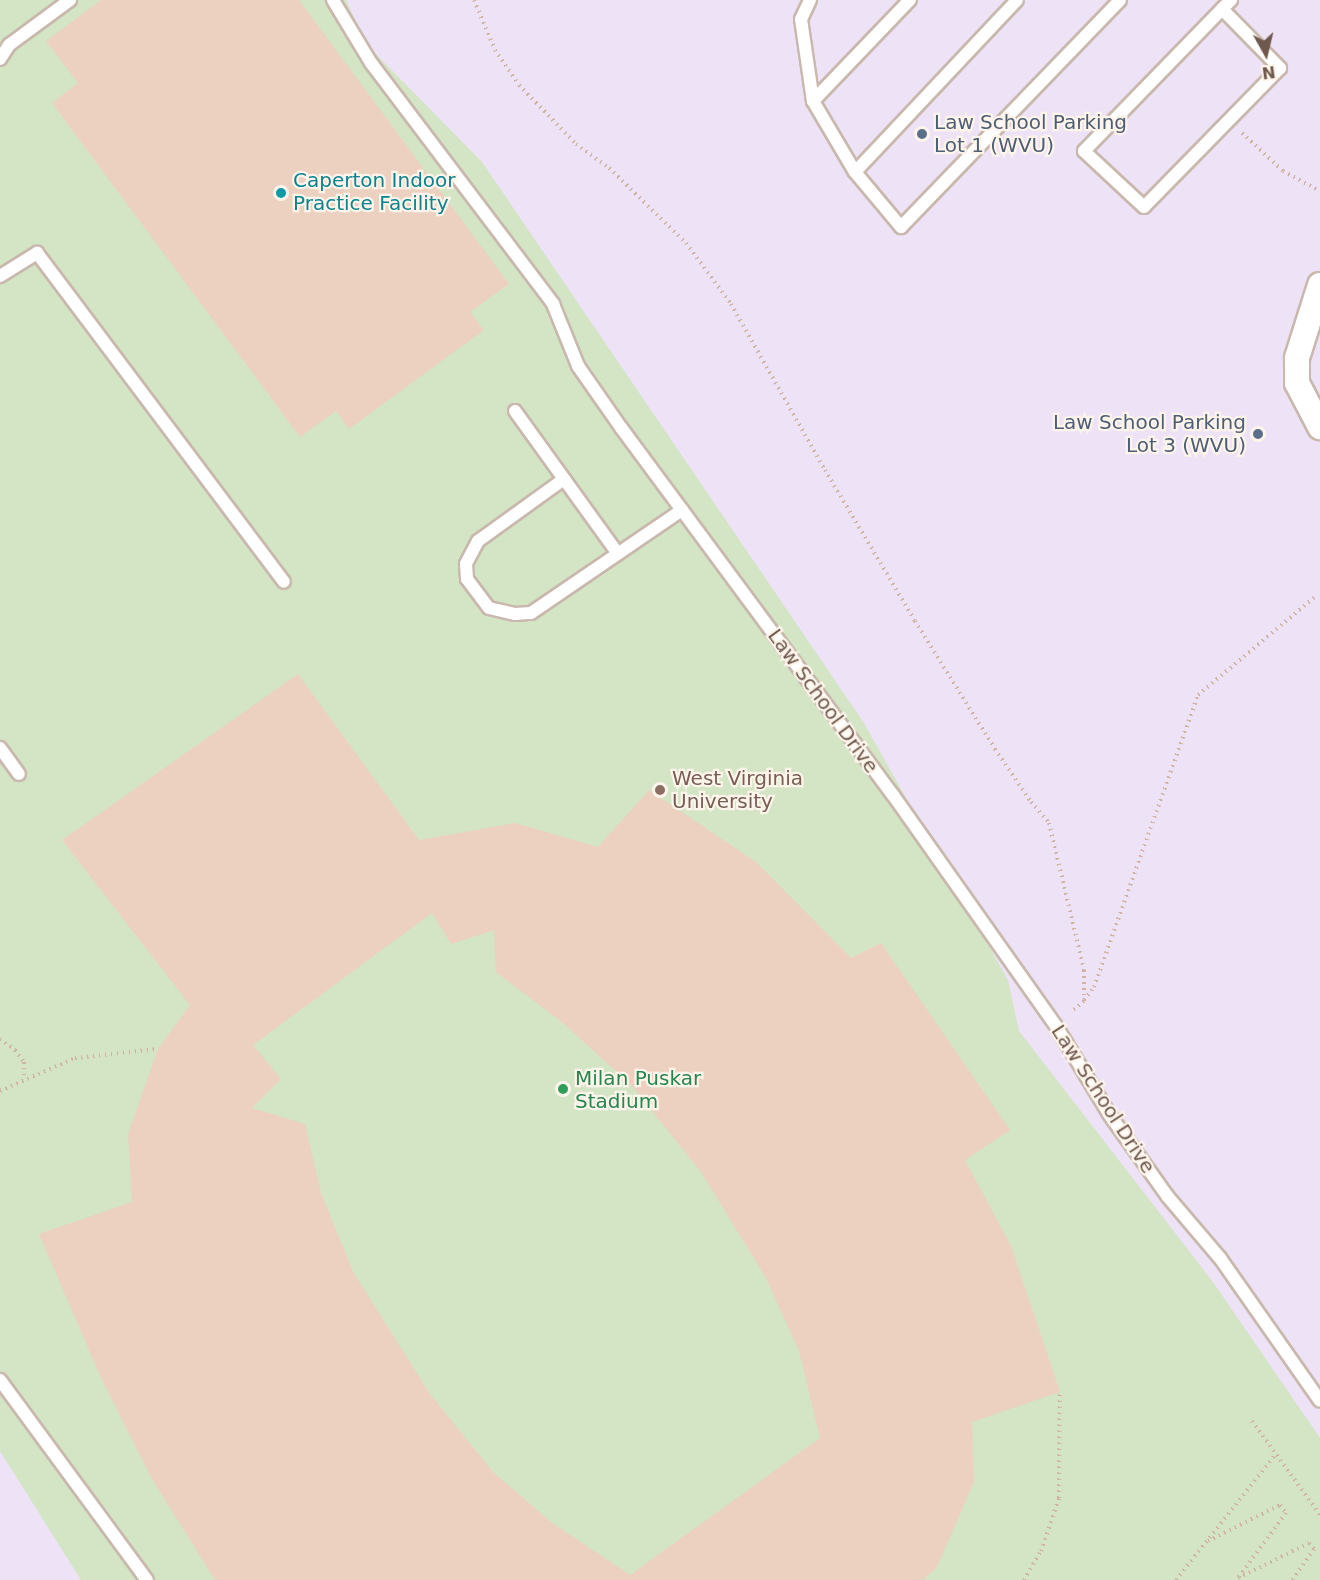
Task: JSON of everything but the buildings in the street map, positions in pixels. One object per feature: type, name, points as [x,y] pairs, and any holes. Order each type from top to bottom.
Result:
[{"type":"street","points":[[1320,285],[1297,358],[1296,383],[1320,427]]},
{"type":"lane","points":[[0,59],[9,45],[70,0]]},
{"type":"lane","name":"Law School Drive","points":[[333,0],[371,63],[553,304],[578,366],[893,795],[1056,1026],[1109,1114],[1161,1187],[1220,1258],[1320,1401]]},
{"type":"lane","points":[[810,0],[801,18],[813,101],[855,172],[901,227],[1120,0]]},
{"type":"lane","points":[[813,101],[910,0]]},
{"type":"lane","points":[[855,172],[1017,0]]},
{"type":"lane","points":[[1226,4],[1280,68],[1144,207],[1084,151],[1226,4]]},
{"type":"lane","points":[[0,276],[38,253],[284,582]]},
{"type":"lane","points":[[515,411],[618,554]]},
{"type":"lane","points":[[564,479],[478,541],[466,564],[467,579],[489,608],[515,614],[531,613],[682,510]]},
{"type":"lane","points":[[0,748],[19,774]]},
{"type":"lane","points":[[0,1380],[147,1580]]},
{"type":"path","points":[[474,0],[495,50],[519,85],[576,144],[609,168],[686,243],[731,303],[825,470],[915,621],[995,749],[1031,802],[1049,823],[1060,860],[1084,970],[1084,1001]]},
{"type":"path","points":[[1229,120],[1283,171],[1320,191]]},
{"type":"path","points":[[1056,1026],[1084,1001],[1094,987],[1198,695],[1317,595]]},
{"type":"path","points":[[0,1039],[15,1050],[24,1062],[24,1080]]},
{"type":"path","points":[[0,1091],[75,1058],[158,1049]]},
{"type":"path","points":[[1024,1580],[1041,1551],[1059,1498],[1060,1392]]},
{"type":"path","points":[[1252,1421],[1320,1515]]},
{"type":"path","points":[[1176,1580],[1276,1454]]},
{"type":"path","points":[[1208,1541],[1281,1505],[1286,1513],[1238,1578],[1309,1543],[1314,1549],[1292,1580]]},
{"type":"shaded area","name":"West Virginia University","points":[[0,0],[1320,0],[1320,1580],[0,1580]]},
{"type":"green space","name":"West Virginia University","points":[[0,0],[346,0],[366,44],[482,162],[864,723],[1008,980],[1019,1031],[1213,1282],[1320,1438],[1320,1580],[81,1580],[0,1451]]},
{"type":"place","name":"Law School Parking Lot 1 (WVU)","points":[[922,134]]},
{"type":"place","name":"Caperton Indoor Practice Facility","points":[[281,193]]},
{"type":"place","name":"Law School Parking Lot 3 (WVU)","points":[[1258,434]]},
{"type":"place","name":"West Virginia University","points":[[660,790]]},
{"type":"place","name":"Milan Puskar Stadium","points":[[563,1089]]}]
